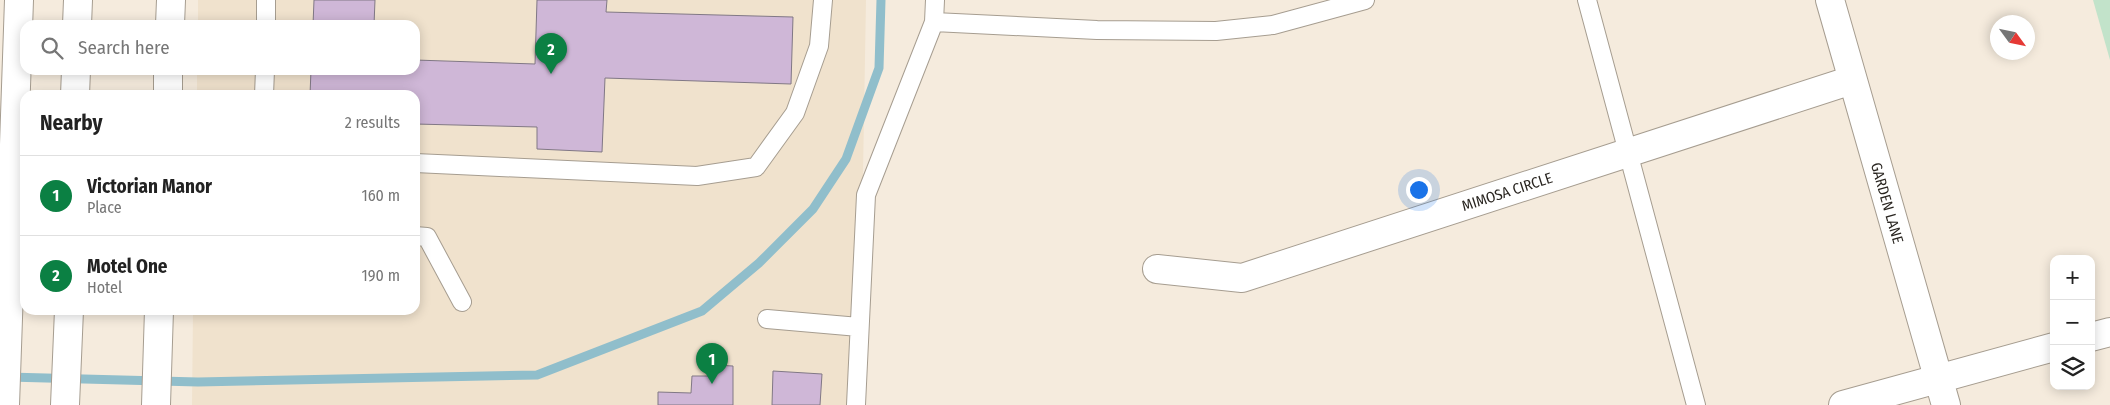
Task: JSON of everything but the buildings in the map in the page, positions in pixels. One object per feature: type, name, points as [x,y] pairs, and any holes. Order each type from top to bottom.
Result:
[{"type":"street","points":[[5,405],[19,0]]},
{"type":"street","points":[[77,20],[78,0]]},
{"type":"street","points":[[170,20],[171,0]]},
{"type":"street","name":"GARDEN LANE","points":[[1830,0],[1946,405]]},
{"type":"street","points":[[75,90],[76,75]]},
{"type":"street","points":[[168,75],[168,90]]},
{"type":"street","name":"MIMOSA CIRCLE","points":[[1158,269],[1242,278],[1852,80]]},
{"type":"street","points":[[65,405],[69,315]]},
{"type":"street","points":[[156,405],[159,315]]},
{"type":"street","points":[[2095,336],[2110,332]]},
{"type":"street","points":[[1843,405],[2050,348]]},
{"type":"lane","points":[[266,0],[266,20]]},
{"type":"lane","points":[[420,163],[697,176],[756,167],[795,113],[820,46],[823,0]]},
{"type":"lane","points":[[856,405],[866,195],[934,22],[935,0]]},
{"type":"lane","points":[[934,22],[1097,30],[1216,32],[1273,25],[1365,0]]},
{"type":"lane","points":[[1587,0],[1696,405]]},
{"type":"lane","points":[[264,90],[265,75]]},
{"type":"lane","points":[[420,236],[427,236],[462,302]]},
{"type":"lane","points":[[767,319],[860,327]]},
{"type":"shaded area","points":[[198,0],[866,0],[859,405],[192,405],[193,315],[420,315],[420,90],[197,90],[197,75],[420,75],[420,20],[198,20]]},
{"type":"green space","points":[[2093,0],[2110,0],[2110,60]]},
{"type":"waterway","points":[[8,377],[198,382],[537,375],[702,311],[759,263],[813,209],[846,159],[879,68],[881,0]]},
{"type":"place","name":"Motel One","points":[[551,74]]},
{"type":"place","name":"Victorian Manor","points":[[712,384]]}]
